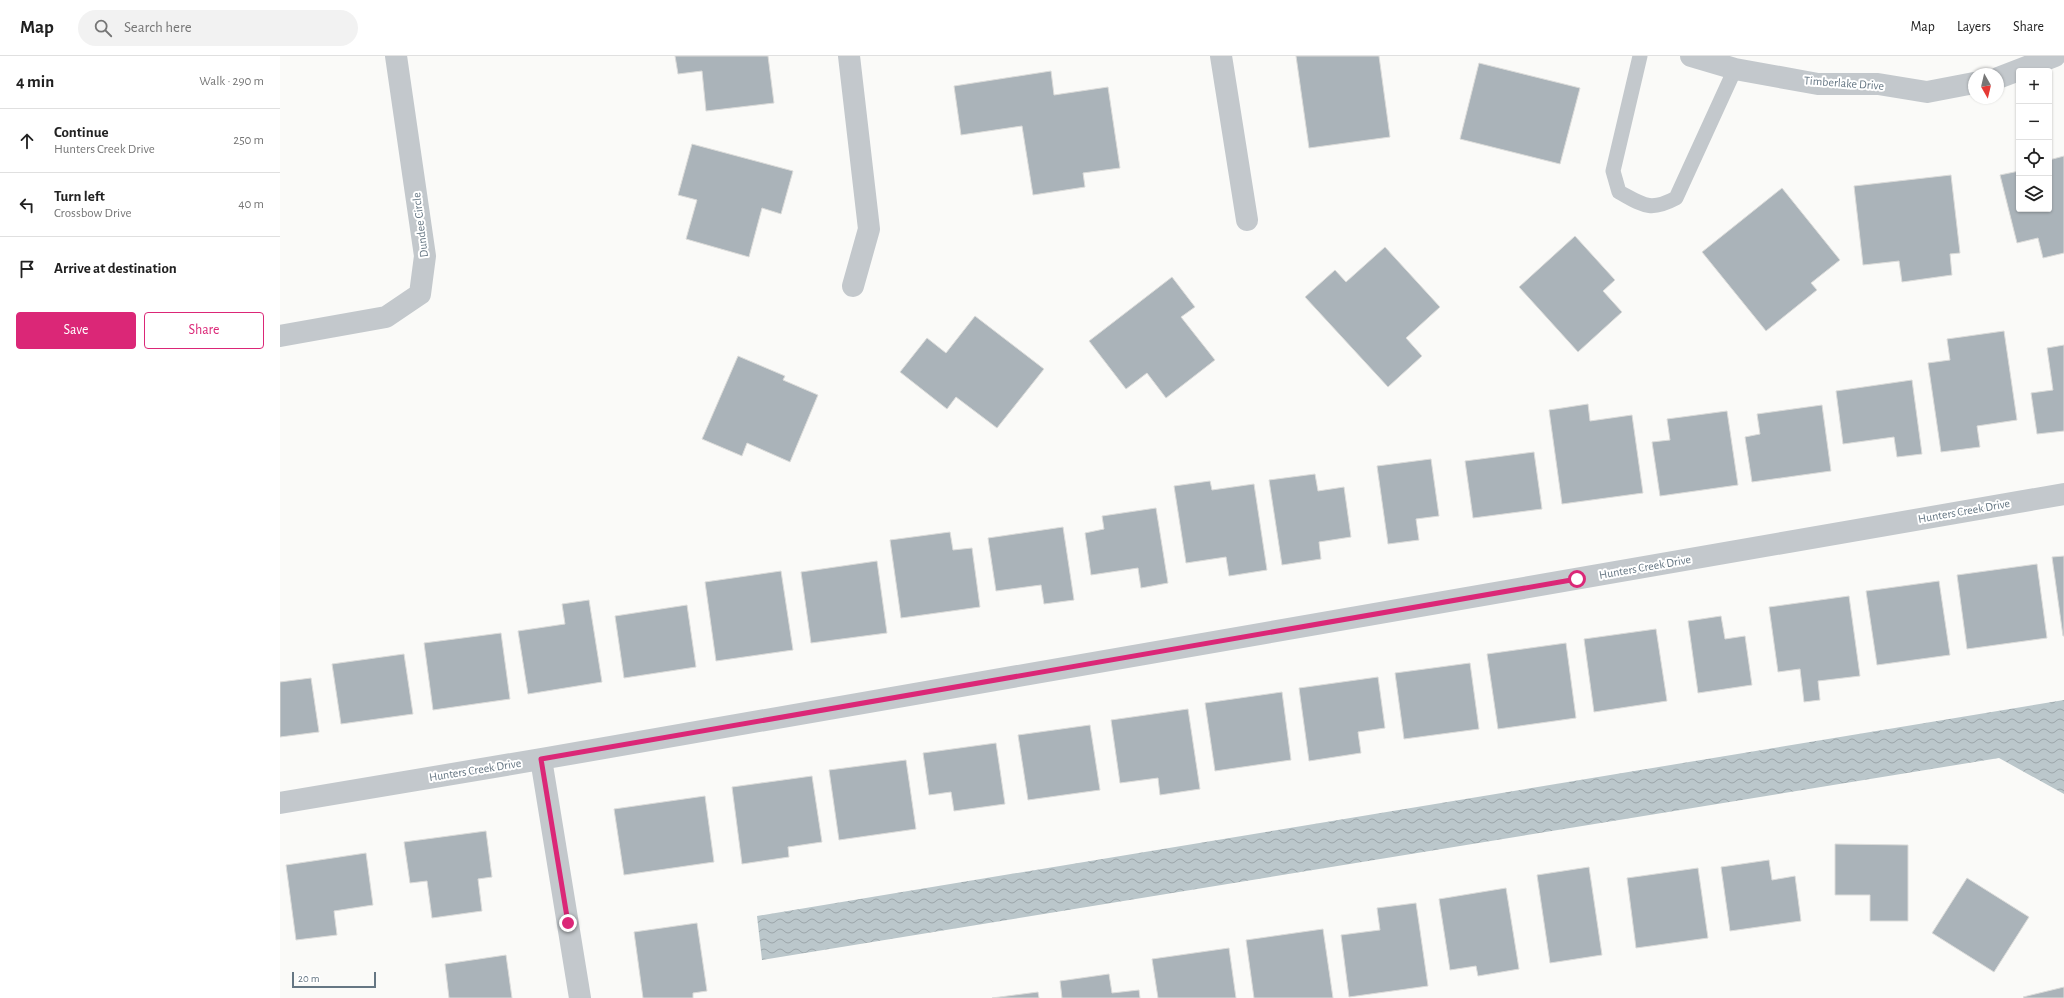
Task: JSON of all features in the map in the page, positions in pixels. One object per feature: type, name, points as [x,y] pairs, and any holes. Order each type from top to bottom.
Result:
[{"type":"street","name":"Dundee Circle","points":[[280,336],[386,316],[420,294],[425,256],[396,56]]},
{"type":"street","points":[[849,56],[869,229],[853,286]]},
{"type":"street","points":[[1221,56],[1247,220]]},
{"type":"street","name":"Timberlake Drive","points":[[1691,56],[1735,69],[1818,84],[1878,84],[1927,92],[1968,84]]},
{"type":"street","points":[[2004,76],[2055,56]]},
{"type":"street","name":"Hunters Creek Drive","points":[[280,803],[2064,494]]},
{"type":"street","points":[[541,759],[580,998]]},
{"type":"lane","points":[[1640,56],[1613,171],[1619,192],[1643,205],[1660,206],[1676,198],[1735,69]]},
{"type":"water","points":[[2064,700],[2064,794],[1999,758],[762,960],[757,916]]},
{"type":"building","points":[[675,56],[768,56],[774,103],[706,111],[702,71],[678,74]]},
{"type":"building","points":[[1296,56],[1379,56],[1390,137],[1309,148]]},
{"type":"building","points":[[1479,63],[1580,88],[1560,164],[1460,139]]},
{"type":"building","points":[[1051,71],[1054,95],[1108,87],[1120,168],[1083,173],[1085,187],[1033,195],[1022,126],[961,135],[954,86]]},
{"type":"building","points":[[692,144],[793,171],[781,214],[762,208],[749,257],[686,239],[697,200],[678,195]]},
{"type":"building","points":[[2064,156],[2064,253],[2043,258],[2038,238],[2017,243],[2000,175],[2016,172],[2016,212],[2052,212],[2052,159]]},
{"type":"building","points":[[1951,175],[1960,253],[1950,254],[1952,275],[1902,282],[1899,261],[1863,265],[1854,186]]},
{"type":"building","points":[[1782,188],[1840,260],[1811,283],[1817,290],[1766,331],[1702,252]]},
{"type":"building","points":[[1575,236],[1615,280],[1603,291],[1622,312],[1578,352],[1519,287]]},
{"type":"building","points":[[1385,247],[1440,307],[1406,338],[1422,356],[1388,387],[1305,297],[1335,270],[1346,282]]},
{"type":"building","points":[[1172,277],[1195,307],[1181,317],[1215,360],[1166,398],[1147,373],[1126,389],[1089,341]]},
{"type":"building","points":[[975,316],[1044,369],[997,428],[956,397],[947,409],[900,372],[927,338],[946,353]]},
{"type":"building","points":[[2004,331],[2017,420],[1977,426],[1980,447],[1941,452],[1928,363],[1950,360],[1947,339]]},
{"type":"building","points":[[2064,345],[2064,431],[2037,434],[2031,393],[2053,390],[2047,348]]},
{"type":"building","points":[[738,356],[785,376],[783,380],[818,395],[790,462],[747,443],[742,456],[702,439]]},
{"type":"building","points":[[1912,380],[1922,454],[1897,457],[1894,437],[1843,444],[1836,391]]},
{"type":"building","points":[[1588,404],[1590,421],[1632,415],[1643,493],[1562,504],[1549,410]]},
{"type":"building","points":[[1822,405],[1831,471],[1752,482],[1745,437],[1760,434],[1757,414]]},
{"type":"building","points":[[1727,411],[1738,485],[1660,496],[1652,442],[1670,440],[1667,419]]},
{"type":"building","points":[[1534,452],[1542,509],[1473,518],[1465,461]]},
{"type":"building","points":[[1431,459],[1439,516],[1416,519],[1419,540],[1388,544],[1377,466]]},
{"type":"building","points":[[1315,474],[1318,491],[1344,487],[1351,537],[1319,542],[1321,559],[1282,565],[1269,480]]},
{"type":"building","points":[[1210,481],[1212,490],[1254,484],[1267,570],[1229,576],[1226,557],[1186,563],[1174,486]]},
{"type":"building","points":[[1156,508],[1168,583],[1141,588],[1138,568],[1091,575],[1085,533],[1104,529],[1102,516]]},
{"type":"building","points":[[1063,527],[1074,600],[1044,604],[1041,585],[996,591],[988,538]]},
{"type":"building","points":[[950,532],[953,550],[972,548],[980,607],[901,618],[890,540]]},
{"type":"building","points":[[2064,556],[2064,636],[2063,636],[2052,557]]},
{"type":"building","points":[[877,561],[887,633],[811,643],[801,572]]},
{"type":"building","points":[[2037,564],[2047,638],[1967,649],[1957,575]]},
{"type":"building","points":[[781,571],[793,650],[716,661],[705,582]]},
{"type":"building","points":[[1939,581],[1950,655],[1877,665],[1866,591]]},
{"type":"building","points":[[1849,596],[1860,676],[1818,681],[1820,700],[1804,702],[1800,669],[1778,672],[1769,607]]},
{"type":"building","points":[[589,600],[602,682],[528,694],[518,631],[565,624],[562,604]]},
{"type":"building","points":[[687,605],[696,667],[624,678],[615,616]]},
{"type":"building","points":[[1721,616],[1725,639],[1745,636],[1752,685],[1698,693],[1688,621]]},
{"type":"building","points":[[1656,629],[1667,701],[1594,712],[1584,639]]},
{"type":"building","points":[[501,633],[510,699],[433,710],[424,643]]},
{"type":"building","points":[[1566,643],[1576,718],[1498,729],[1487,654]]},
{"type":"building","points":[[404,654],[413,714],[341,724],[332,664]]},
{"type":"building","points":[[1470,663],[1479,729],[1404,739],[1395,673]]},
{"type":"building","points":[[1378,677],[1385,728],[1358,732],[1361,753],[1309,761],[1299,688]]},
{"type":"building","points":[[311,678],[319,732],[280,737],[280,682]]},
{"type":"building","points":[[1282,692],[1291,760],[1215,771],[1205,703]]},
{"type":"building","points":[[1188,709],[1200,789],[1160,795],[1158,778],[1120,783],[1111,720]]},
{"type":"building","points":[[1090,725],[1100,790],[1028,800],[1018,735]]},
{"type":"building","points":[[996,743],[1005,804],[954,811],[951,792],[929,795],[923,753]]},
{"type":"building","points":[[906,760],[916,829],[839,840],[829,770]]},
{"type":"building","points":[[812,776],[822,842],[788,847],[789,857],[742,864],[732,787]]},
{"type":"building","points":[[705,796],[714,862],[624,875],[614,809]]},
{"type":"building","points":[[486,831],[492,877],[478,879],[482,911],[432,918],[427,881],[410,883],[404,842]]},
{"type":"building","points":[[1835,844],[1908,845],[1908,921],[1870,921],[1870,895],[1835,895]]},
{"type":"building","points":[[366,853],[373,905],[334,911],[337,935],[296,940],[286,865]]},
{"type":"building","points":[[1769,860],[1772,880],[1795,876],[1801,921],[1730,931],[1721,867]]},
{"type":"building","points":[[1589,867],[1602,955],[1550,963],[1537,875]]},
{"type":"building","points":[[1698,868],[1708,938],[1636,948],[1627,878]]},
{"type":"building","points":[[1967,878],[2029,917],[1994,972],[1932,933]]},
{"type":"building","points":[[1506,888],[1519,969],[1478,976],[1476,966],[1450,970],[1439,899]]},
{"type":"building","points":[[1416,903],[1428,986],[1349,997],[1341,935],[1380,930],[1377,908]]},
{"type":"building","points":[[697,923],[707,991],[693,993],[693,998],[643,998],[634,932]]},
{"type":"building","points":[[1323,929],[1333,998],[1254,998],[1246,940]]},
{"type":"building","points":[[1229,948],[1236,998],[1158,998],[1152,959]]},
{"type":"building","points":[[506,955],[512,998],[449,998],[445,964]]},
{"type":"building","points":[[1109,974],[1112,993],[1139,990],[1140,998],[1062,998],[1060,981]]},
{"type":"building","points":[[2064,987],[2064,998],[2023,997]]},
{"type":"building","points":[[1038,992],[1039,998],[992,998]]},
{"type":"route","points":[[568,923],[541,759],[1577,579]]}]
